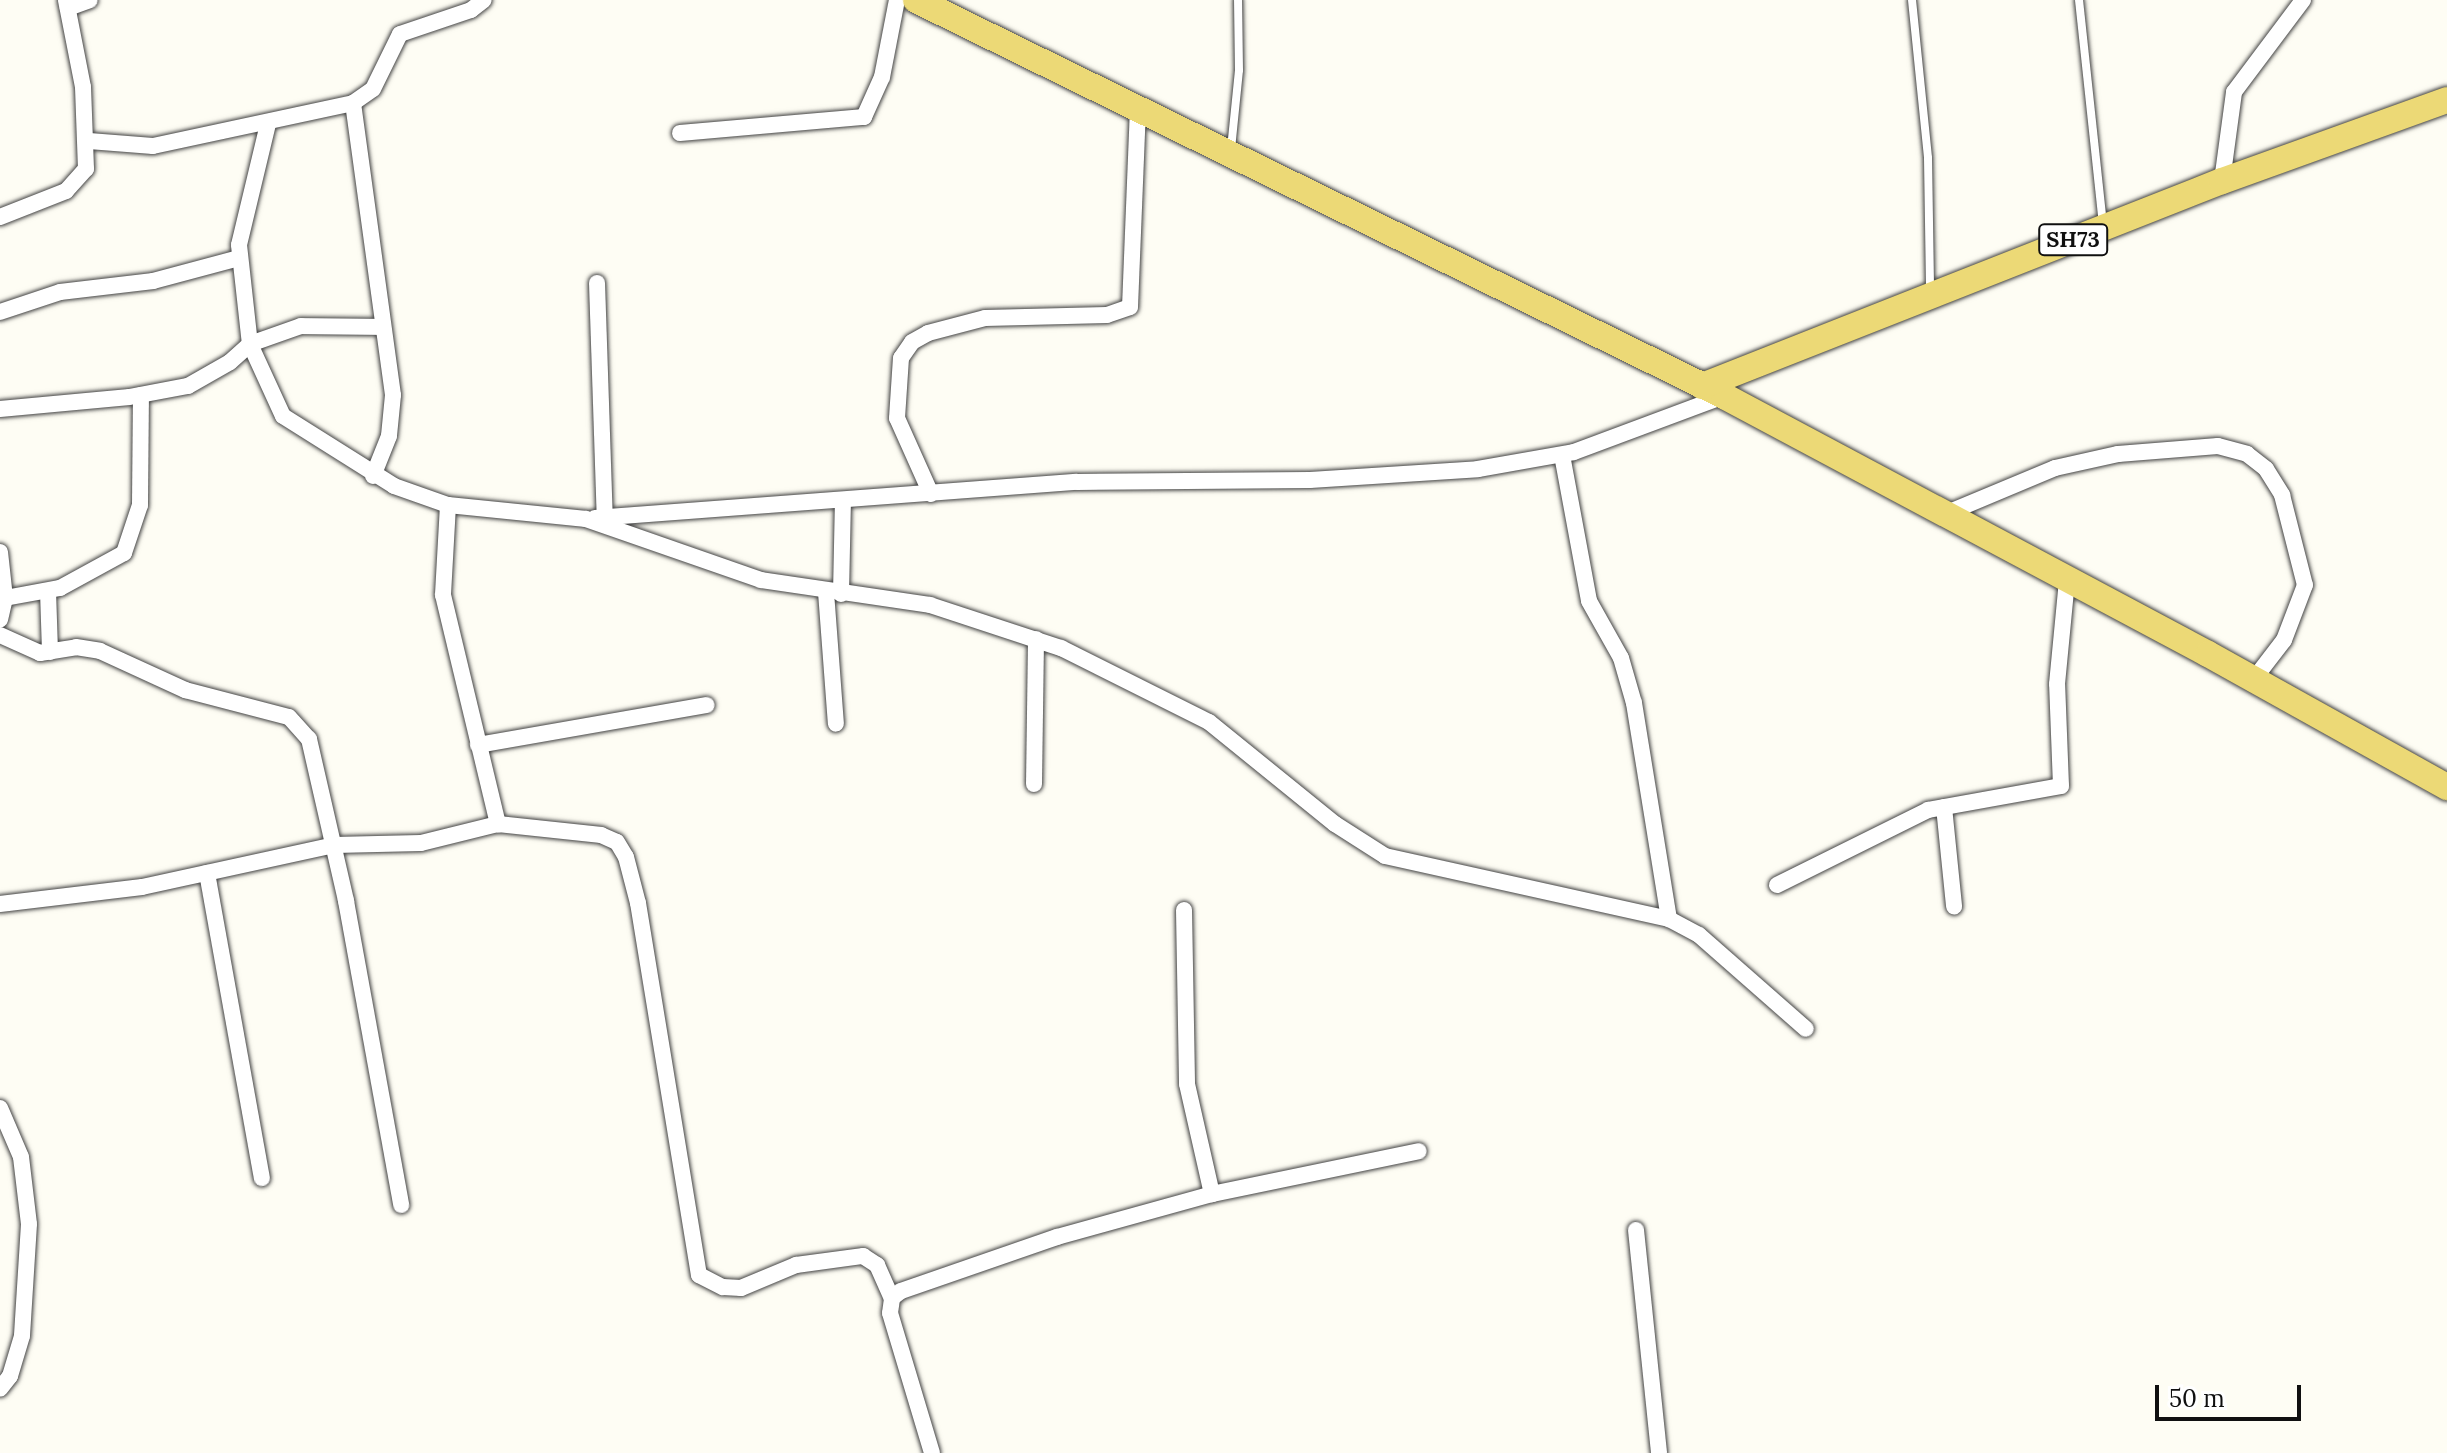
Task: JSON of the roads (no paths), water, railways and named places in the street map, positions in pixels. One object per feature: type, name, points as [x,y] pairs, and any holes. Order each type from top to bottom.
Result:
[{"type":"main road","points":[[916,0],[1713,391],[2254,679],[2447,787]]},
{"type":"main road","name":"SH73","points":[[1713,391],[1930,297],[2103,228],[2222,181],[2447,100]]},
{"type":"street","points":[[0,217],[78,184],[86,169],[89,141],[67,4],[90,0]]},
{"type":"street","points":[[89,141],[153,146],[268,124],[353,103],[373,89],[394,42],[407,28],[471,10],[484,0]]},
{"type":"street","points":[[680,133],[864,117],[882,77],[897,0]]},
{"type":"street","points":[[2222,181],[2234,92],[2303,0]]},
{"type":"street","points":[[353,103],[394,414],[373,476]]},
{"type":"street","points":[[931,494],[897,418],[901,358],[912,342],[928,333],[985,318],[1107,315],[1130,307],[1138,109]]},
{"type":"street","points":[[268,124],[240,230],[239,258],[250,344],[283,416],[373,476],[448,505],[586,519],[1121,479],[1425,474],[1562,455],[1713,391]]},
{"type":"street","points":[[0,312],[60,292],[153,281],[239,258]]},
{"type":"street","points":[[597,283],[605,518]]},
{"type":"street","points":[[0,409],[141,395],[188,386],[230,362],[250,344],[301,326],[381,327]]},
{"type":"street","points":[[5,598],[48,591],[118,558],[130,544],[140,505],[141,395]]},
{"type":"street","points":[[1945,514],[2055,468],[2118,454],[2218,446],[2247,454],[2266,469],[2282,495],[2305,585],[2284,640],[2254,679]]},
{"type":"street","points":[[1562,455],[1589,601],[1621,658],[1634,703],[1669,919]]},
{"type":"street","points":[[836,724],[833,593],[843,502]]},
{"type":"street","points":[[448,505],[443,595],[498,824]]},
{"type":"street","points":[[586,519],[707,564],[833,593],[953,611],[1036,639],[1141,683],[1209,722],[1335,824],[1385,856],[1669,919],[1699,935],[1806,1029]]},
{"type":"street","points":[[0,552],[5,598],[0,619]]},
{"type":"street","points":[[1777,885],[1928,810],[2061,786],[2057,684],[2067,580]]},
{"type":"street","points":[[48,591],[50,652]]},
{"type":"street","points":[[0,635],[28,650],[50,652],[76,647],[100,651],[185,690],[289,717],[309,739],[334,845],[401,1205]]},
{"type":"street","points":[[1034,784],[1036,639]]},
{"type":"street","points":[[478,745],[707,705]]},
{"type":"street","points":[[1944,807],[1954,906]]},
{"type":"street","points":[[0,904],[142,887],[334,845],[421,843],[498,824],[601,835],[617,842],[626,857],[638,903],[699,1275],[723,1287],[741,1288],[796,1265],[863,1256],[877,1265],[892,1298],[890,1313],[932,1453]]},
{"type":"street","points":[[207,873],[262,1178]]},
{"type":"street","points":[[1184,910],[1187,1084],[1212,1194]]},
{"type":"street","points":[[0,1108],[21,1157],[29,1224],[22,1336],[10,1376],[0,1389]]},
{"type":"street","points":[[892,1298],[955,1270],[1212,1194],[1419,1151]]},
{"type":"street","points":[[1636,1230],[1659,1453]]},
{"type":"lane","points":[[1231,154],[1239,70],[1238,0]]},
{"type":"lane","points":[[1912,0],[1928,158],[1930,297]]},
{"type":"lane","points":[[2079,0],[2103,228]]}]
